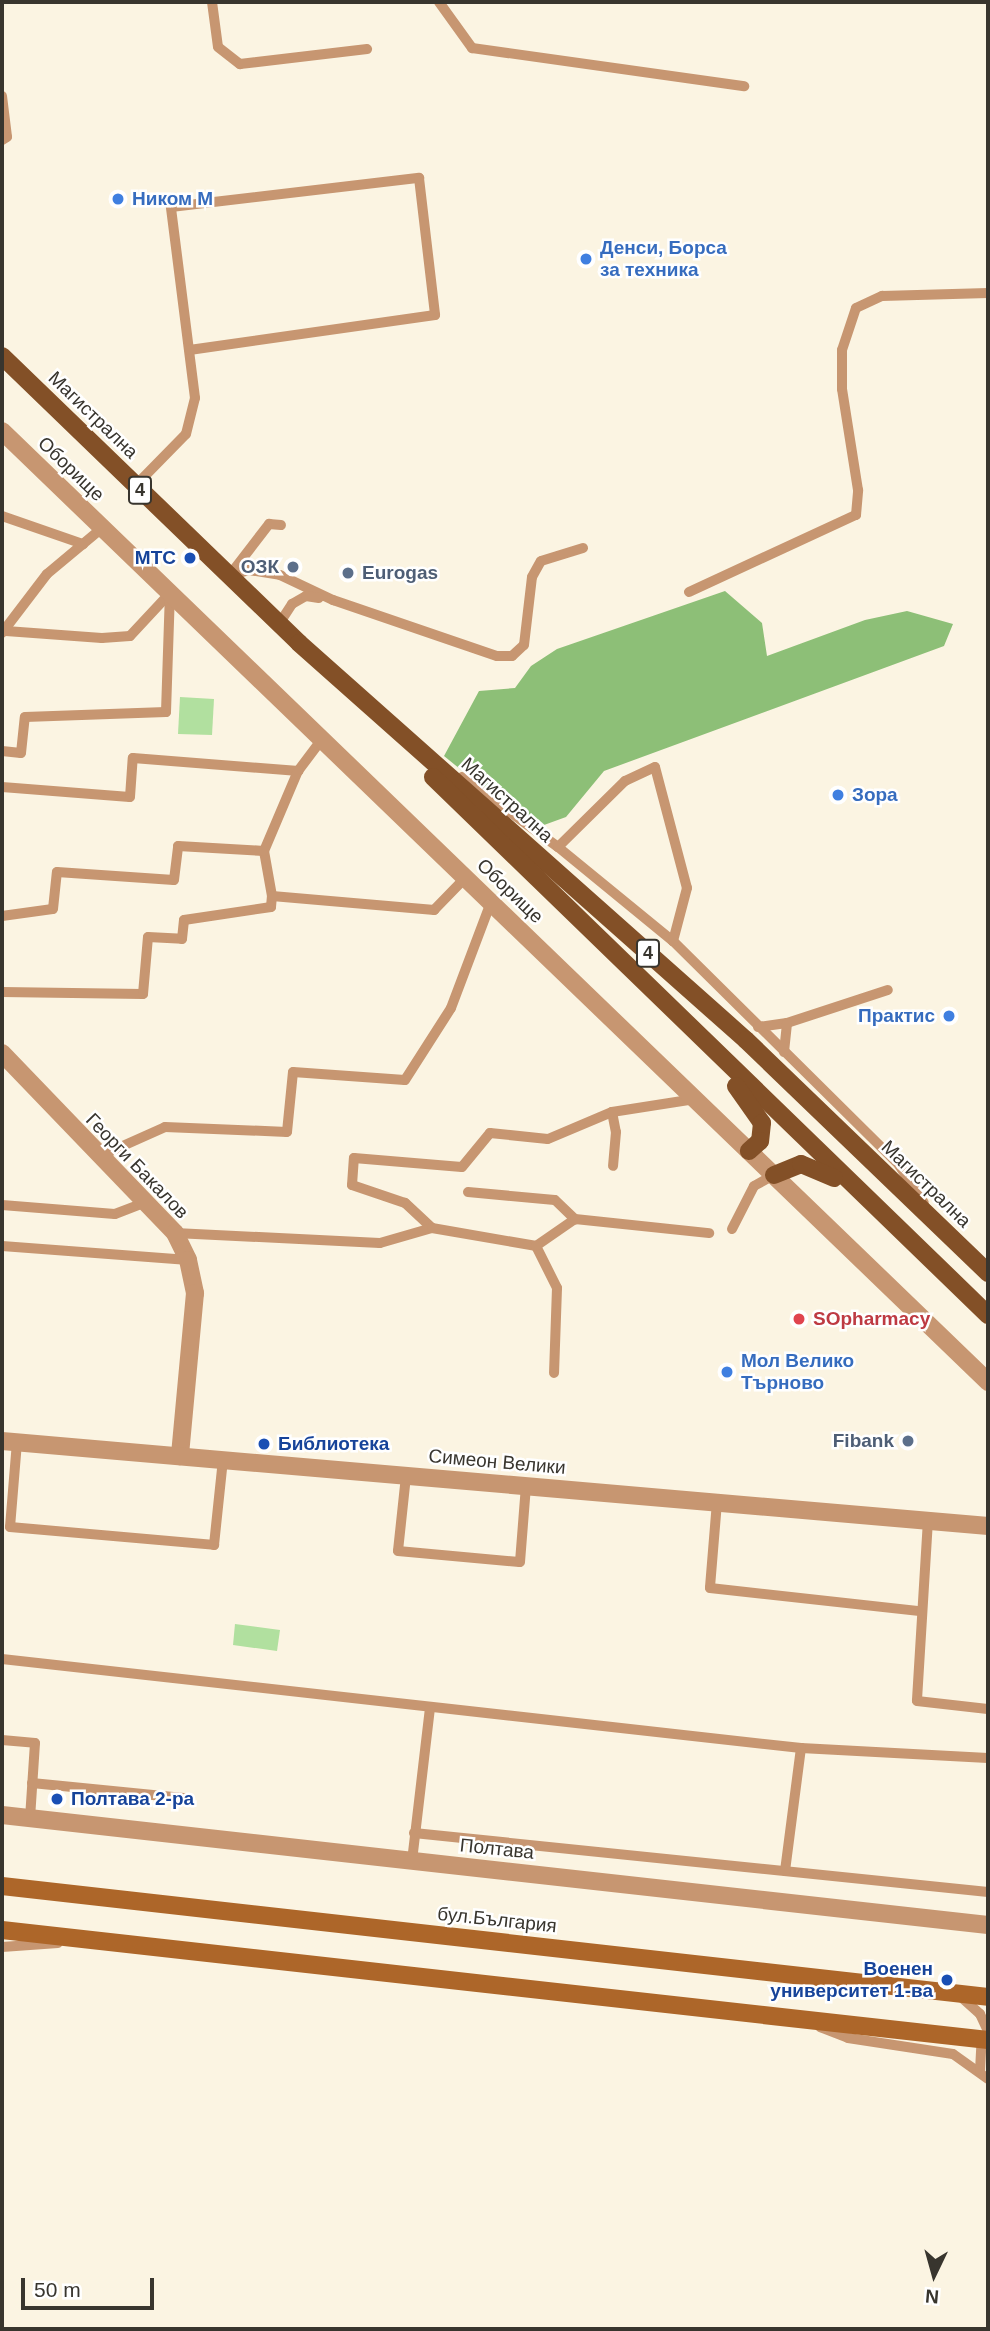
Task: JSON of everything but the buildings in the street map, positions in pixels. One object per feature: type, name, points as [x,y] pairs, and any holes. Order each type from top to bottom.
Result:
[{"type":"main road","name":"Магистрална","points":[[2,356],[299,643],[746,1040],[988,1273]]},
{"type":"main road","name":"4","points":[[299,643],[865,1200],[988,1315]]},
{"type":"main road","points":[[679,1015],[760,1116],[762,1135],[749,1151]]},
{"type":"main road","points":[[774,1175],[792,1164],[809,1164],[865,1200]]},
{"type":"main road","name":"бул.България","points":[[2,1886],[988,1997]]},
{"type":"main road","points":[[2,1930],[801,2019],[986,2034]]},
{"type":"street","name":"Оборище","points":[[2,431],[988,1382]]},
{"type":"street","name":"Георги Бакалов","points":[[2,1054],[98,1157],[175,1233],[188,1260],[195,1293],[180,1456]]},
{"type":"street","name":"Симеон Велики","points":[[9,1442],[988,1526]]},
{"type":"street","name":"Полтава","points":[[2,1815],[988,1925]]},
{"type":"lane","points":[[212,2],[218,47],[240,64],[367,49]]},
{"type":"lane","points":[[439,2],[472,48],[744,86]]},
{"type":"lane","points":[[2,96],[7,137],[2,140]]},
{"type":"lane","points":[[136,485],[186,433],[194,398],[170,208],[419,178],[435,315],[189,350]]},
{"type":"lane","points":[[689,592],[856,515],[858,490],[842,389],[842,350],[856,308],[882,296],[988,293]]},
{"type":"lane","points":[[2,516],[83,544]]},
{"type":"lane","points":[[229,576],[269,524],[281,525]]},
{"type":"lane","points":[[4,632],[47,574],[102,528]]},
{"type":"lane","points":[[229,576],[249,570],[280,575],[333,600],[487,653],[512,656],[524,645],[531,577],[541,561],[583,548]]},
{"type":"lane","points":[[4,632],[130,636],[170,593]]},
{"type":"lane","points":[[2,751],[22,753],[25,717],[166,712],[170,593]]},
{"type":"lane","points":[[279,624],[292,604],[306,596],[333,600]]},
{"type":"lane","points":[[399,732],[558,847],[673,941],[899,1165],[939,1226]]},
{"type":"lane","points":[[2,992],[143,994],[148,937],[182,939],[184,920],[271,907],[272,896],[264,851],[298,771],[321,739]]},
{"type":"lane","points":[[2,786],[130,797],[133,758],[298,771]]},
{"type":"lane","points":[[558,847],[625,780],[655,767],[687,888],[673,941]]},
{"type":"lane","points":[[2,916],[53,909],[57,872],[174,880],[178,846],[264,851]]},
{"type":"lane","points":[[272,896],[433,910],[466,878]]},
{"type":"lane","points":[[98,1157],[165,1127],[287,1132],[293,1072],[405,1080],[452,1008],[491,902]]},
{"type":"lane","points":[[758,1027],[788,1023],[888,990]]},
{"type":"lane","points":[[784,1052],[788,1023]]},
{"type":"lane","points":[[432,1228],[405,1203],[352,1185],[355,1158],[461,1167],[490,1133],[548,1139],[612,1112],[695,1099]]},
{"type":"lane","points":[[612,1112],[616,1132],[612,1166]]},
{"type":"lane","points":[[732,1229],[754,1186],[774,1175]]},
{"type":"lane","points":[[468,1192],[555,1200],[575,1219],[709,1233]]},
{"type":"lane","points":[[2,1205],[115,1214],[144,1202]]},
{"type":"lane","points":[[175,1233],[380,1243],[432,1228],[536,1246],[575,1219]]},
{"type":"lane","points":[[2,1246],[188,1260]]},
{"type":"lane","points":[[536,1246],[557,1288],[554,1373]]},
{"type":"lane","points":[[9,1442],[10,1527],[214,1545],[223,1460]]},
{"type":"lane","points":[[406,1476],[398,1551],[506,1561],[520,1562],[526,1486]]},
{"type":"lane","points":[[717,1502],[710,1588],[920,1611]]},
{"type":"lane","points":[[928,1520],[920,1611],[917,1702],[988,1709]]},
{"type":"lane","points":[[2,1659],[801,1748],[988,1758]]},
{"type":"lane","points":[[412,1861],[430,1707]]},
{"type":"lane","points":[[2,1740],[35,1743],[30,1818]]},
{"type":"lane","points":[[785,1871],[801,1748]]},
{"type":"lane","points":[[32,1783],[183,1798]]},
{"type":"lane","points":[[414,1833],[988,1892]]},
{"type":"lane","points":[[2,1947],[89,1940]]},
{"type":"lane","points":[[801,2019],[848,2038],[936,2049],[984,2075],[986,2034],[969,2002],[956,1994]]},
{"type":"green space","points":[[725,591],[762,623],[767,656],[865,620],[907,611],[953,624],[944,646],[604,771],[566,817],[544,825],[524,821],[444,756],[479,691],[515,688],[531,666],[557,649]]},
{"type":"green space","points":[[180,697],[214,699],[212,735],[178,734]]},
{"type":"green space","points":[[235,1624],[280,1630],[277,1651],[233,1645]]},
{"type":"place","name":"Ником М","points":[[118,199]]},
{"type":"place","name":"Денси, Борса за техника","points":[[586,259]]},
{"type":"place","name":"МТС","points":[[190,558]]},
{"type":"place","name":"ОЗК","points":[[293,567]]},
{"type":"place","name":"Eurogas","points":[[348,573]]},
{"type":"place","name":"Зора","points":[[838,795]]},
{"type":"place","name":"Практис","points":[[949,1016]]},
{"type":"place","name":"SOpharmacy","points":[[799,1319]]},
{"type":"place","name":"Мол Велико Търново","points":[[727,1372]]},
{"type":"place","name":"Fibank","points":[[908,1441]]},
{"type":"place","name":"Библиотека","points":[[264,1444]]},
{"type":"place","name":"Полтава 2-ра","points":[[57,1799]]},
{"type":"place","name":"Военен университет 1-ва","points":[[947,1980]]}]
